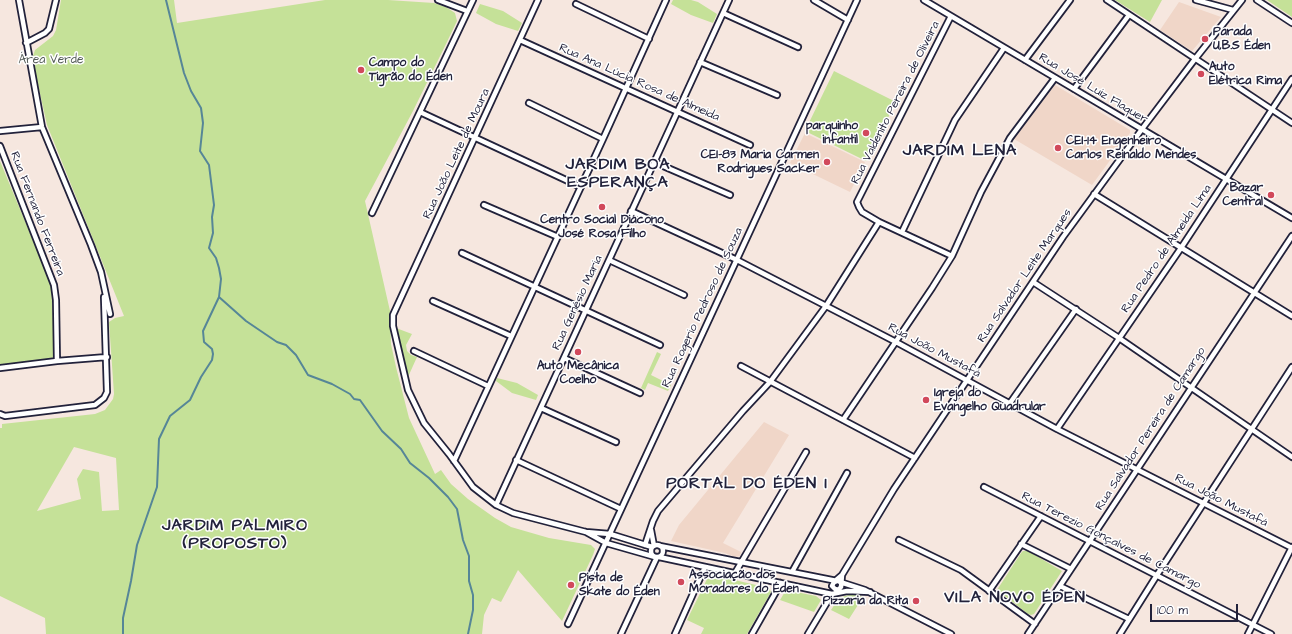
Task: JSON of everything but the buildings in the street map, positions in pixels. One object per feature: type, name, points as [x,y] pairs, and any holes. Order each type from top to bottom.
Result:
[{"type":"street","points":[[18,0],[42,127],[101,272],[110,314]]},
{"type":"street","points":[[26,43],[50,29],[56,0]]},
{"type":"street","points":[[441,0],[467,11]]},
{"type":"street","points":[[372,213],[473,0]]},
{"type":"street","name":"Rua João Leite de Moura","points":[[449,454],[424,423],[408,390],[393,326],[393,315],[538,0]]},
{"type":"street","points":[[454,461],[666,0]]},
{"type":"street","name":"Rua Genésio Maria","points":[[496,505],[729,0]]},
{"type":"street","points":[[814,0],[848,20]]},
{"type":"street","name":"Rua Rogerio Pedroso de Souza","points":[[568,624],[857,0]]},
{"type":"street","name":"Rua José Luiz Flaquer","points":[[924,0],[1292,218]]},
{"type":"street","points":[[1025,60],[1070,0]]},
{"type":"street","points":[[1107,0],[1292,123]]},
{"type":"street","points":[[1196,0],[1233,10]]},
{"type":"street","name":"Rua Salvador Leite Marques","points":[[832,594],[894,489],[1033,282],[1094,194],[1142,129],[1242,0]]},
{"type":"street","points":[[1257,0],[1292,23]]},
{"type":"street","points":[[576,4],[649,39]]},
{"type":"street","points":[[723,13],[798,47]]},
{"type":"street","points":[[1074,89],[1129,15]]},
{"type":"street","name":"Rua Valdenito Pereira de Oliveira","points":[[879,222],[862,212],[857,202],[952,16]]},
{"type":"street","name":"Rua Ana Lúcia Rosa de Almeida","points":[[520,40],[750,145]]},
{"type":"street","points":[[902,232],[955,120],[1004,48]]},
{"type":"street","points":[[700,62],[777,95]]},
{"type":"street","points":[[843,420],[952,256],[981,192],[1010,138],[1055,78]]},
{"type":"street","name":"Rua Pedro de Almeida Lima","points":[[1057,429],[1181,248],[1292,79]]},
{"type":"street","points":[[529,104],[603,139]]},
{"type":"street","points":[[420,112],[581,187]]},
{"type":"street","points":[[0,131],[42,127]]},
{"type":"street","name":"Rua Fernando Ferreira","points":[[0,146],[54,285],[56,300],[57,361]]},
{"type":"street","points":[[654,162],[730,196]]},
{"type":"street","points":[[1094,194],[1292,316]]},
{"type":"street","points":[[484,205],[558,237]]},
{"type":"street","name":"Rua João Mustafá","points":[[632,211],[737,260],[896,342],[1057,429],[1203,504],[1292,547]]},
{"type":"street","points":[[645,545],[658,511],[743,411],[770,382],[826,306],[879,222],[952,256]]},
{"type":"street","name":"Rua Salvador Pereira de Camargo","points":[[1028,634],[1292,236]]},
{"type":"street","points":[[462,254],[660,345]]},
{"type":"street","points":[[609,260],[684,295]]},
{"type":"street","points":[[1033,282],[1119,338],[1292,457]]},
{"type":"street","points":[[0,414],[5,416],[95,405],[104,398],[107,392],[107,357],[104,285]]},
{"type":"street","points":[[433,301],[511,336]]},
{"type":"street","points":[[1010,403],[1076,310]]},
{"type":"street","points":[[414,351],[488,386]]},
{"type":"street","points":[[0,368],[107,357]]},
{"type":"street","points":[[564,358],[640,393]]},
{"type":"street","points":[[741,366],[915,458]]},
{"type":"street","points":[[1120,634],[1292,367]]},
{"type":"street","points":[[541,408],[616,442]]},
{"type":"street","points":[[461,446],[449,454],[473,487],[496,505],[513,513],[586,532],[610,534],[645,545],[660,546],[742,561],[854,585],[951,634]]},
{"type":"street","points":[[735,573],[806,452]]},
{"type":"street","points":[[516,460],[622,509]]},
{"type":"street","points":[[792,572],[847,473]]},
{"type":"street","name":"Rua Terezio Gonçalves de Camargo","points":[[984,487],[1271,634]]},
{"type":"street","points":[[989,591],[1041,516]]},
{"type":"street","points":[[650,529],[653,546],[651,553],[657,557]]},
{"type":"street","points":[[586,532],[606,543],[657,557],[832,594],[847,591],[870,592]]},
{"type":"street","points":[[899,540],[960,570],[1035,624]]},
{"type":"street","points":[[1021,544],[1071,569]]},
{"type":"street","points":[[621,634],[657,557],[663,553],[663,549],[660,546]]},
{"type":"street","points":[[1248,634],[1292,547]]},
{"type":"street","points":[[674,634],[705,567]]},
{"type":"street","points":[[808,634],[832,594],[841,587],[838,582]]},
{"type":"street","points":[[752,634],[781,583]]},
{"type":"street","points":[[1060,586],[1129,619]]},
{"type":"shaded area","points":[[1179,2],[1221,17],[1192,51],[1160,30]]},
{"type":"shaded area","points":[[1055,85],[1130,130],[1130,133],[1092,185],[1014,139]]},
{"type":"shaded area","name":"CEI-83 Maria Carmen Rodrigues Sacker","points":[[805,133],[865,162],[850,192],[790,163]]},
{"type":"shaded area","points":[[764,422],[789,435],[723,543],[741,552],[740,556],[735,557],[725,553],[671,541],[679,525]]},
{"type":"green space","name":"Área Verde","points":[[61,0],[174,0],[177,23],[325,0],[388,0],[434,3],[446,7],[455,13],[457,21],[413,111],[365,201],[390,311],[391,344],[409,418],[435,474],[441,470],[451,484],[468,499],[511,527],[549,538],[591,545],[595,549],[562,621],[518,570],[501,602],[492,598],[484,615],[482,634],[46,634],[45,618],[0,596],[0,428],[2,428],[2,424],[95,414],[105,410],[113,399],[114,394],[109,322],[115,318],[124,316],[47,125],[33,56],[35,50],[53,36],[56,30]],"holes":[[[74,447],[116,458],[119,510],[102,511],[99,472],[83,469],[77,479],[81,499],[37,511]]]},
{"type":"green space","points":[[673,0],[691,0],[698,2],[717,14],[713,23],[691,15],[671,4]]},
{"type":"green space","points":[[1115,0],[1162,0],[1150,22]]},
{"type":"green space","points":[[1267,0],[1292,0],[1292,17]]},
{"type":"green space","points":[[480,4],[503,11],[522,23],[518,31],[496,24],[476,13]]},
{"type":"green space","points":[[834,71],[896,102],[866,161],[805,131]]},
{"type":"green space","points":[[0,161],[51,284],[55,354],[51,360],[0,366]]},
{"type":"green space","points":[[396,328],[412,334],[406,345],[407,351],[411,355],[417,357],[408,377]]},
{"type":"green space","points":[[657,352],[661,354],[651,375],[671,385],[668,391],[648,383],[645,390],[641,388]]},
{"type":"green space","points":[[497,378],[517,383],[538,395],[536,400],[512,393],[496,381]]},
{"type":"green space","points":[[1023,551],[1028,551],[1062,571],[1034,614],[1031,615],[997,590]]},
{"type":"green space","points":[[713,575],[769,588],[771,592],[747,634],[701,634],[704,628],[687,620],[708,577]]},
{"type":"green space","points":[[786,590],[816,596],[821,600],[814,612],[780,600]]},
{"type":"green space","points":[[852,594],[863,597],[849,619],[831,610],[839,598]]},
{"type":"waterway","points":[[123,634],[123,618],[137,545],[157,487],[159,439],[170,416],[190,400],[201,377],[212,360],[212,349],[204,342],[203,331],[219,297],[221,279],[216,258],[209,248],[213,233],[212,217],[214,205],[209,165],[200,151],[203,123],[201,108],[191,91],[184,73],[166,0]]},
{"type":"waterway","points":[[219,297],[246,321],[277,342],[286,345],[296,355],[308,375],[332,384],[350,394],[354,399],[360,400],[382,431],[401,449],[410,463],[429,478],[448,497],[457,509],[463,540],[469,556],[469,581],[473,595],[473,610],[468,634]]},
{"type":"place","name":"Parada U,B.S Éden","points":[[1205,39]]},
{"type":"place","name":"Campo do Tigrão do Éden","points":[[361,70]]},
{"type":"place","name":"Auto Elétrica Rima","points":[[1201,74]]},
{"type":"place","name":"parquinho infantil","points":[[866,133]]},
{"type":"place","name":"CEI-14 Engenheiro Carlos Reinaldo Mendes","points":[[1058,148]]},
{"type":"place","name":"CEI-83 Maria Carmen Rodrigues Sacker","points":[[827,162]]},
{"type":"place","name":"Bazar Central","points":[[1271,195]]},
{"type":"place","name":"Centro Social Diácono José Rosa Filho","points":[[602,207]]},
{"type":"place","name":"Auto Mecânica Coelho","points":[[578,352]]},
{"type":"place","name":"Igreja do Evangelho Quadrular","points":[[926,400]]},
{"type":"place","name":"Associação dos Moradores do Éden","points":[[681,582]]},
{"type":"place","name":"Pista de Skate do Éden","points":[[571,585]]},
{"type":"place","name":"Pizzaria da Rita","points":[[916,601]]},
{"type":"district","name":"JARDIM LENA","points":[[960,152]]},
{"type":"district","name":"JARDIM BOA ESPERANÇA","points":[[618,175]]},
{"type":"district","name":"PORTAL DO ÉDEN I","points":[[747,485]]},
{"type":"district","name":"JARDIM PALMIRO (PROPOSTO)","points":[[235,536]]},
{"type":"district","name":"VILA NOVO ÉDEN","points":[[1015,599]]}]
